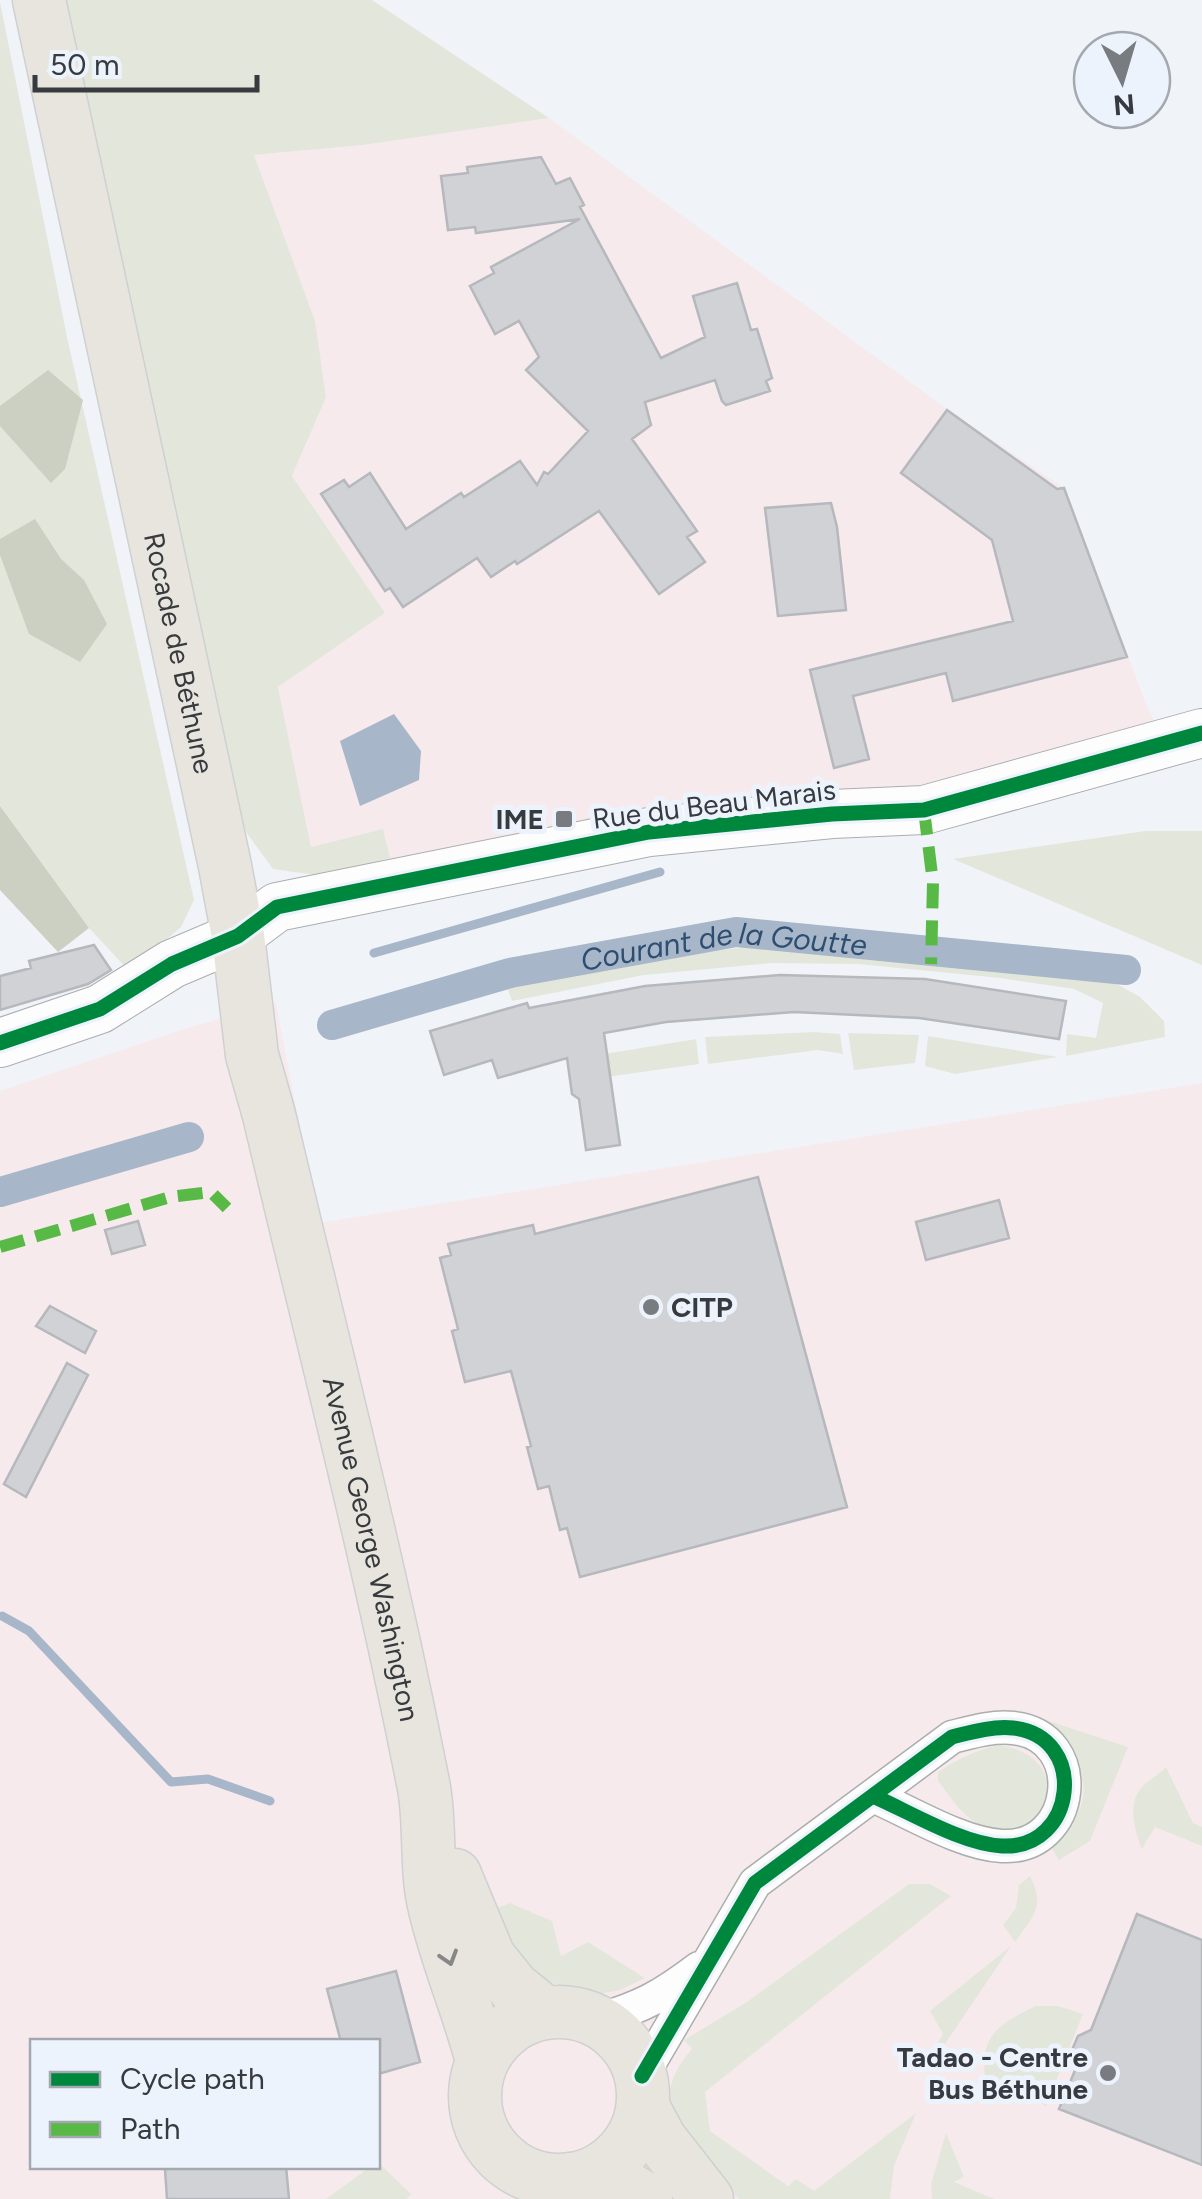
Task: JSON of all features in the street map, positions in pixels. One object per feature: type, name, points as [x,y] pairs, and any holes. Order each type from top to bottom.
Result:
[{"type":"main road","name":"Rocade de Béthune","points":[[39,0],[238,936],[252,1055],[314,1308]]},
{"type":"main road","name":"Avenue George Washington","points":[[314,1308],[424,1793],[434,1904],[482,2062]]},
{"type":"main road","name":"Avenue George Washington","points":[[424,1793],[488,1956],[514,1988],[545,2013]]},
{"type":"main road","points":[[646,2199],[621,2184],[530,2175],[498,2154],[479,2121],[476,2103],[482,2062],[504,2032],[524,2020],[562,2012],[598,2020],[618,2035],[633,2054],[660,2139],[707,2199]]},
{"type":"main road","points":[[570,2179],[596,2172],[619,2156],[635,2133],[642,2092]]},
{"type":"street","name":"Rue du Beau Marais","points":[[0,1043],[100,1010],[172,964],[238,936],[277,907],[649,832],[832,814],[924,810],[1202,733]]},
{"type":"street","points":[[642,2092],[710,1959],[755,1883],[873,1796],[952,1738],[979,1730],[1014,1728],[1036,1735],[1052,1747],[1063,1764],[1066,1782],[1058,1818],[1044,1835],[1024,1844],[1005,1846],[979,1842],[873,1796]]},
{"type":"street","points":[[598,2020],[660,1997],[710,1959]]},
{"type":"shaded area","points":[[67,0],[372,0],[549,118],[363,145],[254,155],[315,321],[326,397],[292,476],[385,613],[278,687],[311,847],[383,829],[390,858],[322,876],[273,869],[246,832],[220,740],[149,422]]},
{"type":"shaded area","points":[[0,2],[67,337],[194,900],[181,927],[129,971],[89,928],[0,806]]},
{"type":"shaded area","points":[[549,118],[947,409],[1064,488],[1148,709],[1166,744],[396,883],[382,830],[311,848],[278,687],[384,613],[292,476],[325,397],[253,155],[363,145]]},
{"type":"shaded area","points":[[48,370],[83,400],[65,469],[51,483],[0,426],[0,406]]},
{"type":"shaded area","points":[[35,519],[61,559],[84,580],[107,624],[80,662],[29,634],[0,555],[0,539]]},
{"type":"shaded area","points":[[0,806],[89,928],[58,952],[0,890]]},
{"type":"shaded area","points":[[1145,831],[1202,831],[1202,965],[953,859]]},
{"type":"shaded area","points":[[779,945],[937,955],[1075,970],[1106,978],[1140,997],[1164,1021],[1165,1037],[1066,1056],[1067,1034],[1096,1038],[1103,1003],[1074,989],[858,964],[772,963],[644,975],[512,1001],[507,987],[688,952]]},
{"type":"shaded area","points":[[276,1003],[318,1223],[1202,1083],[1202,2199],[0,2199],[0,1091],[190,1027]]},
{"type":"shaded area","points":[[848,1033],[919,1035],[915,1063],[854,1070]]},
{"type":"shaded area","points":[[840,1034],[843,1054],[818,1050],[708,1064],[705,1037]]},
{"type":"shaded area","points":[[928,1036],[1058,1057],[955,1074],[925,1066]]},
{"type":"shaded area","points":[[696,1039],[699,1064],[578,1081],[574,1059]]},
{"type":"shaded area","points":[[1046,1720],[1128,1747],[1090,1841],[1059,1860],[1052,1849],[1075,1818],[1084,1791],[1072,1753]]},
{"type":"shaded area","points":[[999,1745],[1026,1754],[1042,1769],[1048,1786],[1045,1804],[1035,1819],[1019,1829],[998,1831],[975,1822],[938,1781],[938,1772],[945,1767]]},
{"type":"shaded area","points":[[1166,1767],[1193,1823],[1202,1827],[1202,1846],[1155,1827],[1142,1849],[1134,1824],[1135,1798]]},
{"type":"shaded area","points":[[1030,1876],[1037,1904],[1015,1942],[1003,1925],[1016,1908],[1019,1885]]},
{"type":"shaded area","points":[[909,1884],[930,1884],[951,1896],[705,2092],[710,2131],[788,2186],[796,2179],[814,2191],[916,2113],[894,2166],[890,2199],[739,2199],[689,2149],[671,2112],[670,2092],[676,2071],[692,2049],[684,2040],[747,2002]]},
{"type":"shaded area","points":[[510,1903],[552,1921],[561,1956],[588,1942],[645,1978],[620,1990],[599,1994],[539,1980],[520,1969],[491,1910]]},
{"type":"shaded area","points":[[1011,1946],[943,2047],[938,2042],[943,2034],[930,2011]]},
{"type":"shaded area","points":[[1036,2006],[1058,2006],[1083,2014],[1046,2106],[985,2077],[989,2040],[1012,2018]]},
{"type":"shaded area","points":[[946,2133],[964,2177],[954,2182],[994,2199],[932,2199],[931,2184]]},
{"type":"shaded area","points":[[380,2164],[411,2194],[407,2199],[326,2199],[367,2169],[380,2169]]},
{"type":"water","points":[[394,714],[421,751],[419,780],[360,806],[340,741]]},
{"type":"building","points":[[541,157],[556,184],[570,178],[584,205],[580,207],[661,358],[705,337],[693,296],[737,283],[751,330],[757,329],[772,378],[766,381],[770,391],[726,405],[715,380],[645,402],[651,425],[632,439],[697,531],[687,537],[705,562],[659,594],[599,511],[491,577],[477,558],[403,607],[390,588],[385,591],[321,494],[344,480],[349,487],[370,473],[406,529],[520,461],[537,485],[544,472],[548,474],[588,431],[526,370],[539,357],[519,321],[495,334],[470,286],[494,273],[491,267],[580,219],[476,233],[475,227],[448,230],[441,176],[468,173],[467,167]]},
{"type":"building","points":[[947,410],[1057,489],[1064,488],[1127,657],[953,701],[946,673],[853,696],[869,759],[834,768],[810,670],[1013,621],[992,540],[901,473]]},
{"type":"building","points":[[831,503],[846,610],[778,616],[765,508]]},
{"type":"building","points":[[94,945],[111,970],[88,984],[0,1010],[0,976],[31,968],[29,961]]},
{"type":"building","points":[[780,975],[925,979],[1066,1001],[1059,1039],[919,1018],[794,1012],[666,1022],[604,1033],[620,1145],[586,1150],[579,1099],[572,1094],[567,1058],[498,1078],[492,1060],[444,1075],[430,1031],[527,1003],[529,1008],[645,986]]},
{"type":"building","name":"CITP","points":[[758,1177],[847,1507],[580,1577],[567,1528],[560,1530],[549,1486],[538,1489],[511,1371],[465,1382],[452,1331],[458,1329],[440,1258],[451,1255],[448,1244],[533,1225],[535,1234]]},
{"type":"building","points":[[999,1200],[1009,1238],[926,1260],[916,1222]]},
{"type":"building","points":[[138,1221],[145,1245],[112,1254],[105,1230]]},
{"type":"building","points":[[50,1306],[96,1331],[85,1353],[36,1326]]},
{"type":"building","points":[[67,1363],[88,1375],[26,1497],[4,1484]]},
{"type":"building","points":[[1137,1914],[1202,1940],[1202,2165],[1059,2109],[1078,2063],[1072,2050],[1078,2036],[1091,2030]]},
{"type":"building","points":[[396,1971],[420,2062],[380,2073],[380,2039],[340,2039],[327,1989]]},
{"type":"building","points":[[165,2169],[286,2169],[289,2199],[167,2199]]},
{"type":"waterway","points":[[374,953],[660,872]]},
{"type":"waterway","name":"Courant de la Goutte","points":[[332,1025],[510,973],[736,932],[1126,970]]},
{"type":"waterway","name":"Courant de la Goutte","points":[[0,1192],[189,1137]]},
{"type":"waterway","points":[[2,1616],[29,1631],[171,1782],[208,1779],[270,1801]]},
{"type":"marked path","points":[[924,810],[933,883],[931,964]]},
{"type":"marked path","points":[[0,1247],[170,1197],[211,1192],[227,1208]]},
{"type":"cycle path","points":[[0,1043],[100,1009],[172,964],[238,936],[277,907],[649,832],[832,814],[924,810],[1202,733]]},
{"type":"cycle path","points":[[642,2076],[755,1883],[952,1737],[1013,1728],[1037,1736],[1054,1750],[1063,1770],[1064,1791],[1058,1813],[1046,1830],[1027,1842],[1002,1846],[953,1834],[873,1796]]},
{"type":"place","name":"IME","points":[[564,819]]},
{"type":"place","name":"CITP","points":[[651,1307]]},
{"type":"place","name":"Tadao - Centre Bus Béthune","points":[[1108,2073]]}]
